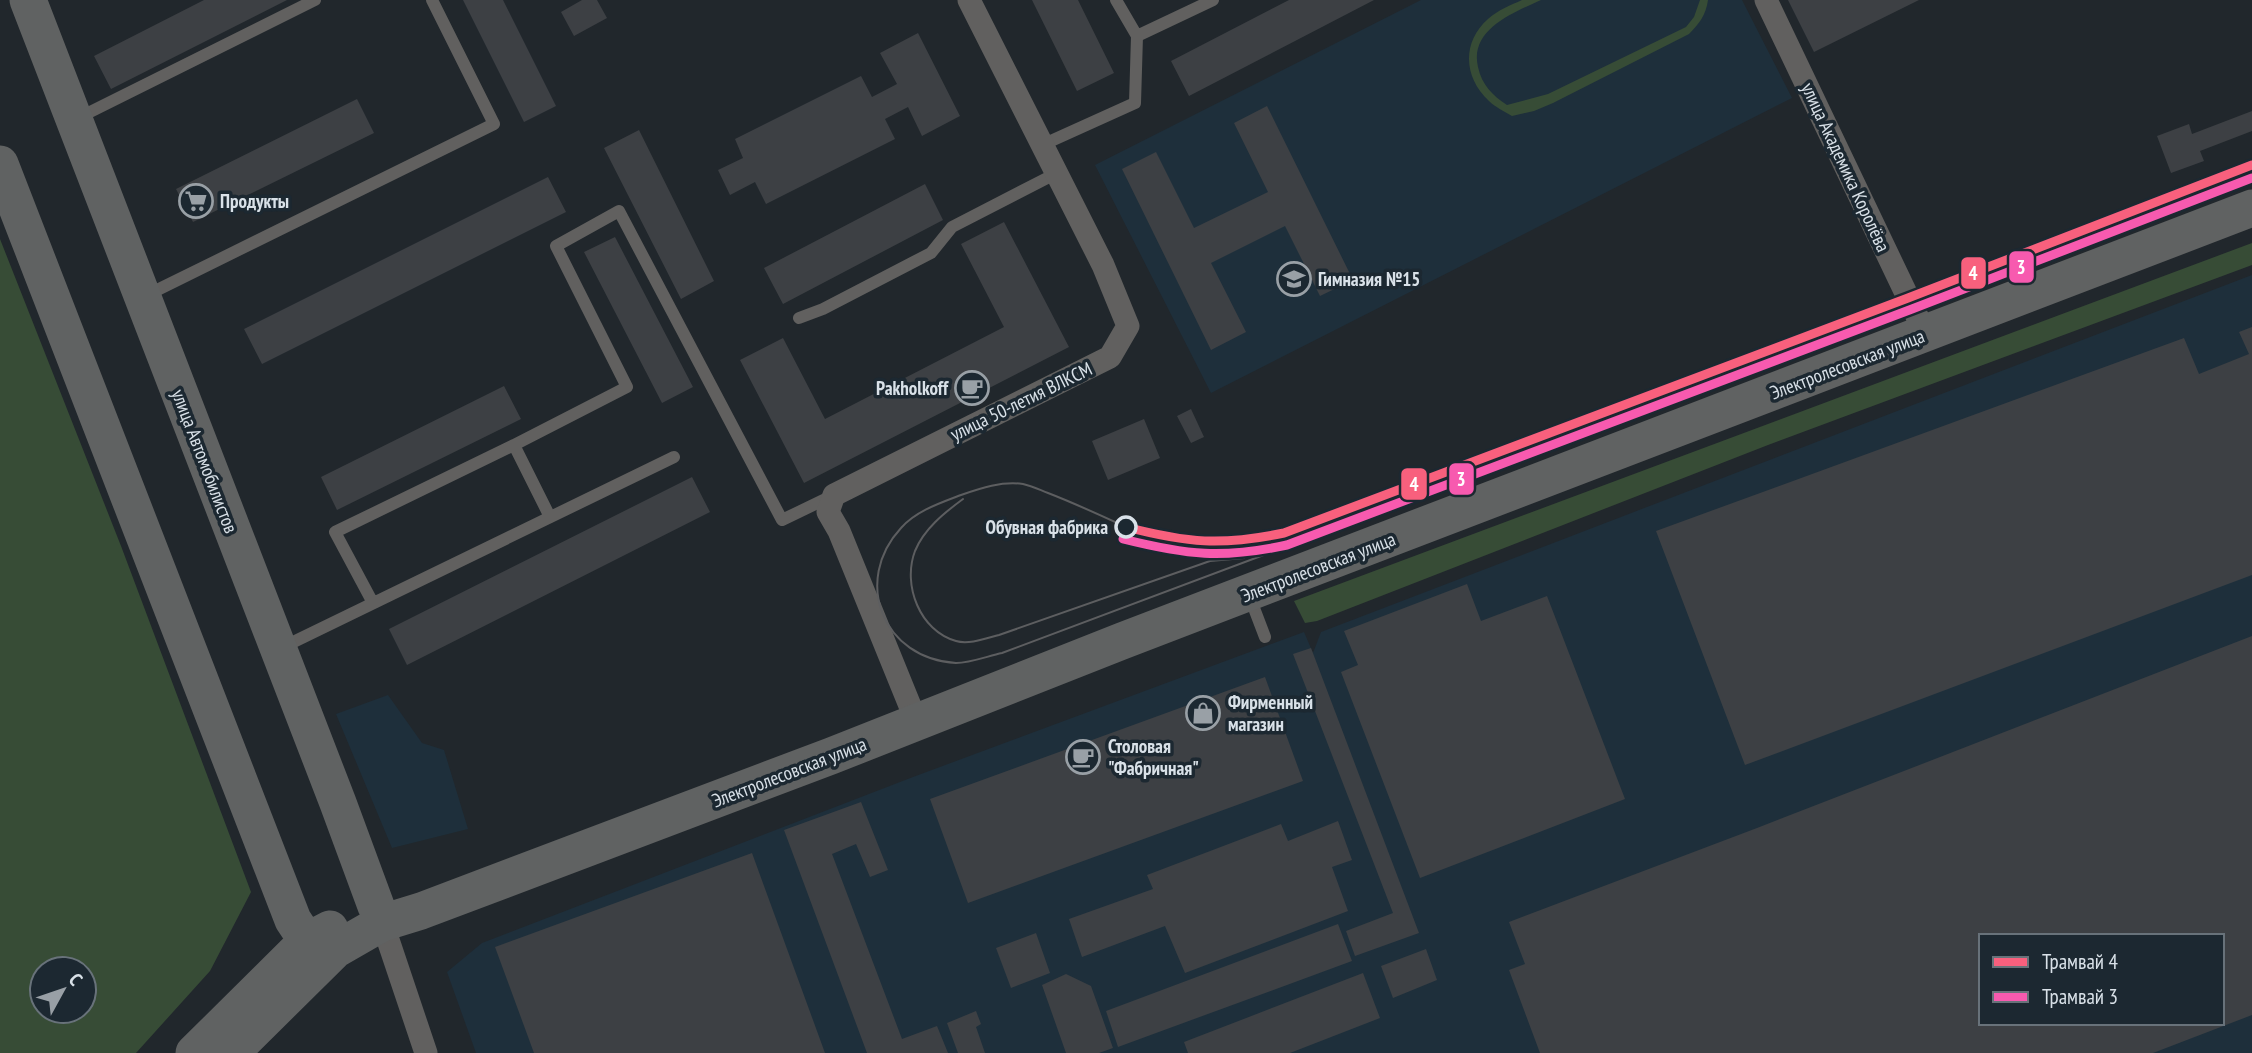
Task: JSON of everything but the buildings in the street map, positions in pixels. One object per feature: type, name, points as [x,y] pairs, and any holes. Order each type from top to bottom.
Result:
[{"type":"main road","name":"улица Автомобилистов","points":[[28,0],[379,915]]},
{"type":"main road","points":[[0,164],[293,920],[321,945]]},
{"type":"main road","name":"Электролесовская улица","points":[[379,915],[418,898],[461,896],[2252,208]]},
{"type":"main road","points":[[194,1053],[321,945],[379,915]]},
{"type":"main road","points":[[231,1053],[321,945]]},
{"type":"street","name":"улица 50-летия ВЛКСМ","points":[[834,495],[1110,357],[1128,326],[1103,265],[969,0]]},
{"type":"street","name":"улица Академика Королёва","points":[[1766,0],[1925,334]]},
{"type":"street","points":[[834,495],[828,512],[839,531],[917,723]]},
{"type":"street","name":"улица Автомобилистов","points":[[379,915],[426,1053]]},
{"type":"lane","points":[[74,120],[315,0]]},
{"type":"lane","points":[[141,298],[494,124],[432,0]]},
{"type":"lane","points":[[1042,145],[1135,103],[1137,36],[1116,0]]},
{"type":"lane","points":[[1137,36],[1213,0]]},
{"type":"lane","points":[[799,318],[823,309],[931,253],[952,227],[1057,173]]},
{"type":"lane","points":[[373,603],[335,532],[627,387],[556,246],[619,211],[782,520],[834,495]]},
{"type":"lane","points":[[514,445],[550,517]]},
{"type":"lane","points":[[279,649],[674,457]]},
{"type":"lane","points":[[1248,593],[1265,637]]},
{"type":"shaded area","name":"Гимназия №15","points":[[1421,0],[1742,0],[1792,98],[1211,393],[1095,165]]},
{"type":"shaded area","points":[[2252,275],[2252,1053],[476,1053],[447,972],[482,943],[913,777],[1304,632],[1313,653],[1321,632]]},
{"type":"shaded area","points":[[388,695],[422,743],[444,750],[468,829],[392,848],[336,714]]},
{"type":"green space","points":[[1522,0],[1541,0],[1496,24],[1480,42],[1477,54],[1478,67],[1485,84],[1507,105],[1548,94],[1686,27],[1694,17],[1700,0],[1708,0],[1702,19],[1689,34],[1553,103],[1512,116],[1491,103],[1480,92],[1470,71],[1469,60],[1470,49],[1480,28],[1496,13]]},
{"type":"green space","points":[[0,239],[121,546],[251,892],[210,971],[136,1053],[0,1053]]},
{"type":"green space","points":[[2252,243],[2252,265],[1768,445],[1317,621],[1305,623],[1294,601]]},
{"type":"tram line","name":"4","points":[[1126,527],[1168,537],[1205,541],[1241,540],[1284,533],[2252,165]]},
{"type":"tram line","name":"3","points":[[1123,539],[1166,549],[1205,553],[1243,552],[1287,545],[2252,178]]},
{"type":"tram line","points":[[1126,527],[1023,484],[999,484],[961,495],[914,517],[901,528],[886,549],[879,571],[878,593],[883,614],[894,633],[910,648],[931,658],[956,663],[967,662],[1002,653],[1309,538]]},
{"type":"tram line","points":[[963,499],[942,516],[924,536],[915,551],[911,578],[917,605],[924,617],[943,636],[956,641],[972,642],[999,635],[1210,561],[1244,558]]},
{"type":"place","name":"Продукты","points":[[196,201]]},
{"type":"place","name":"Гимназия №15","points":[[1294,279]]},
{"type":"place","name":"Pakholkoff","points":[[972,388]]},
{"type":"place","name":"Обувная фабрика","points":[[1126,527]]},
{"type":"place","name":"Фирменный магазин","points":[[1203,713]]},
{"type":"place","name":"Столовая \"Фабричная\"","points":[[1083,757]]}]
